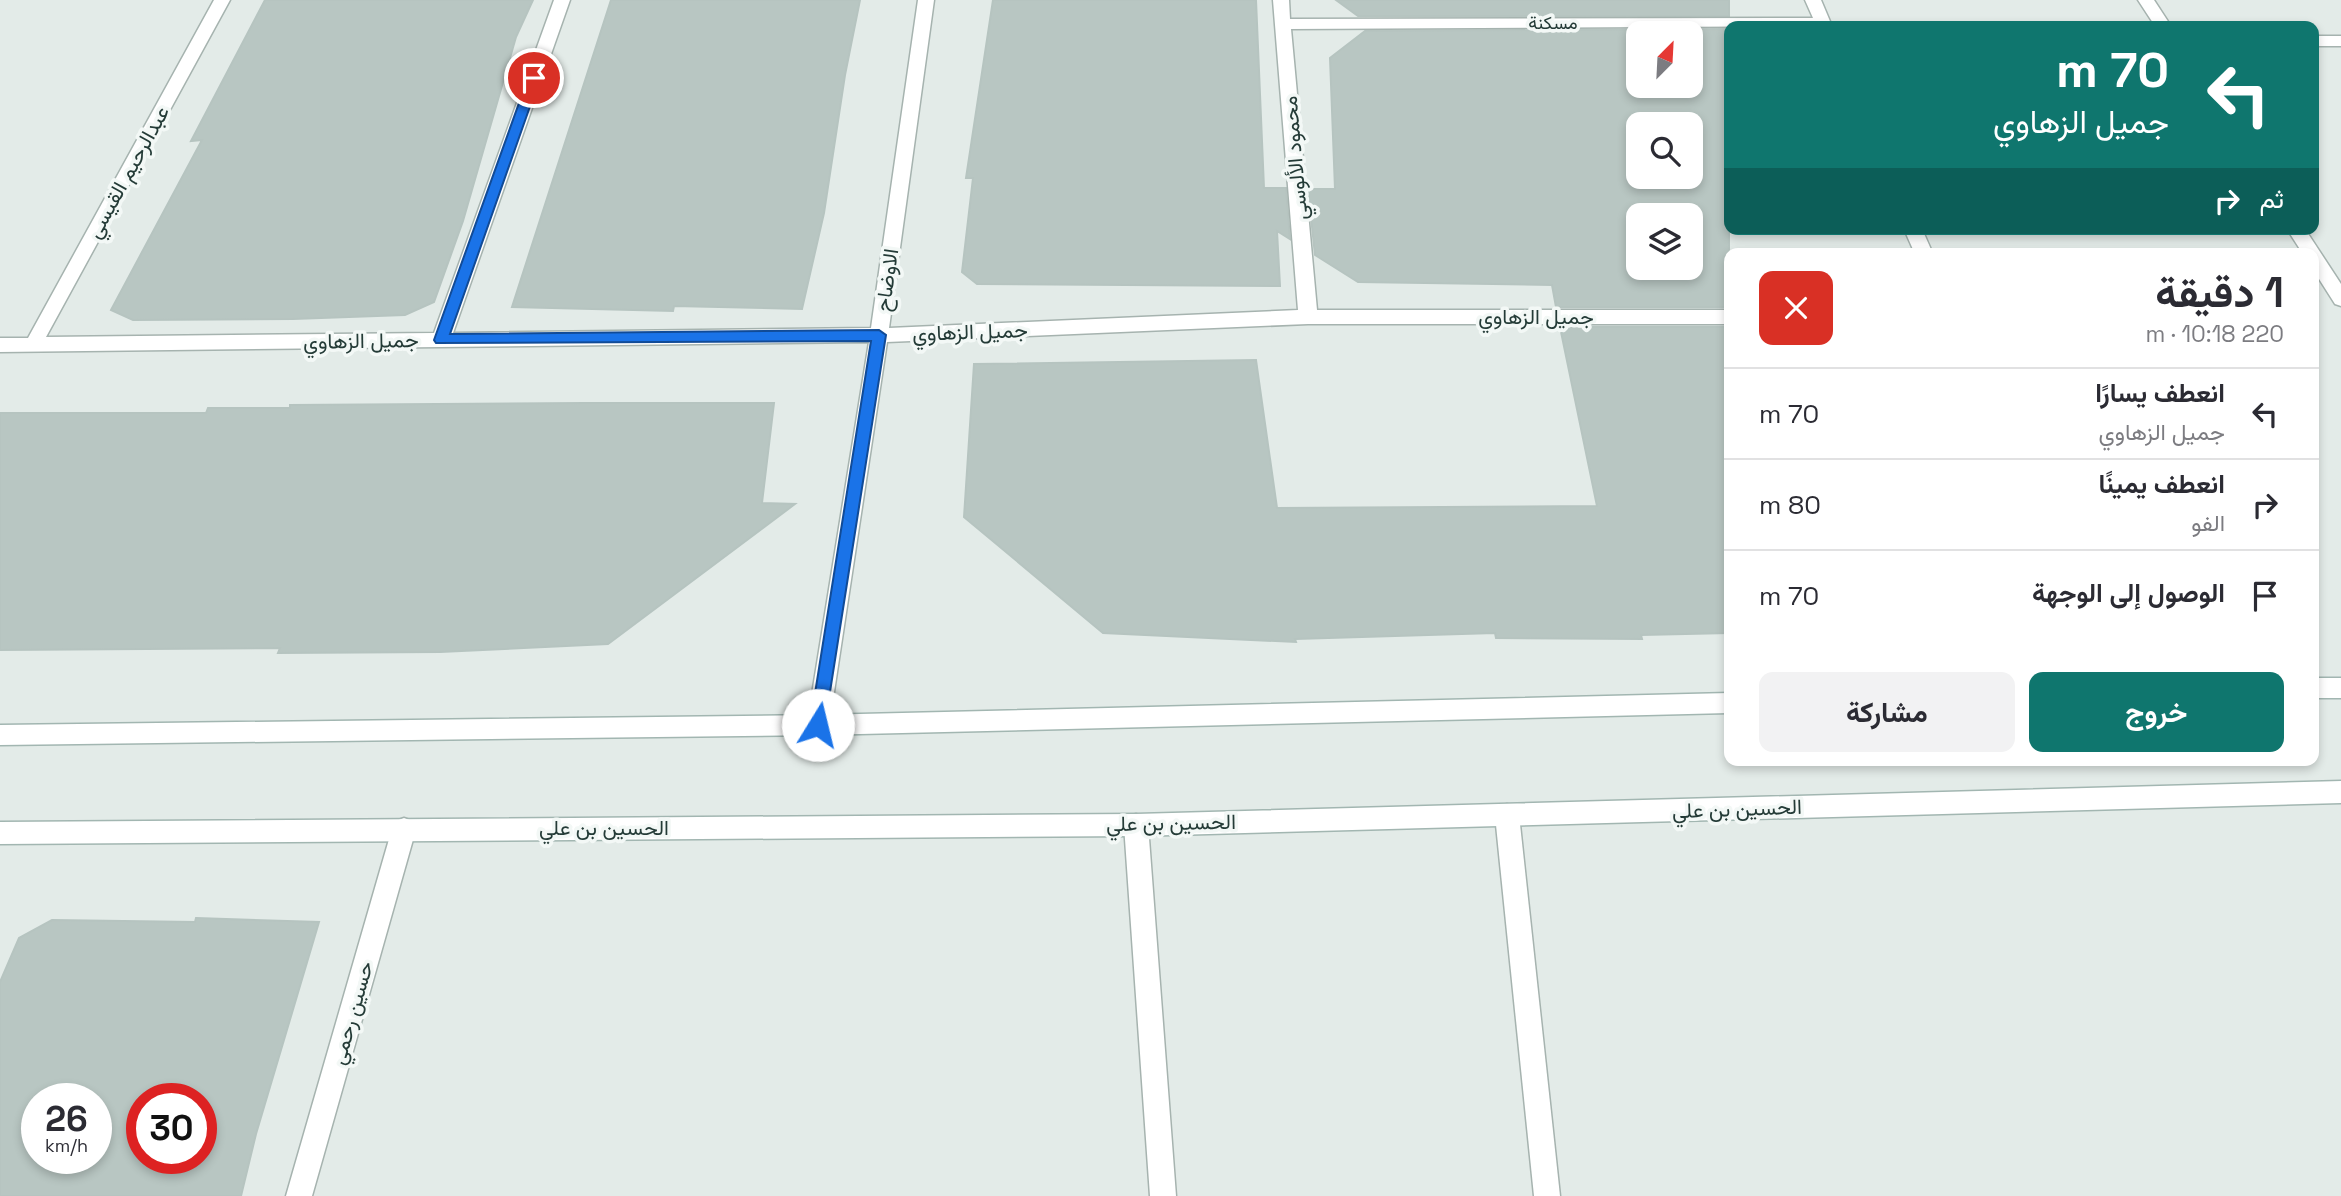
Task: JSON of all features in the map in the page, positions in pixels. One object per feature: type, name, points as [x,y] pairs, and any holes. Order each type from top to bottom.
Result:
[{"type":"street","name":"عبدالرحيم القيسي","points":[[33,345],[222,0]]},
{"type":"street","points":[[441,340],[562,0]]},
{"type":"street","name":"الاوضاح","points":[[818,725],[879,335],[926,0]]},
{"type":"street","name":"محمود الألوسي","points":[[1281,0],[1308,317]]},
{"type":"street","points":[[1813,0],[1821,21]]},
{"type":"street","points":[[2147,0],[2160,21]]},
{"type":"street","name":"مسكنة","points":[[1283,24],[1724,25]]},
{"type":"street","points":[[2319,41],[2341,41]]},
{"type":"street","points":[[2319,264],[2341,299]]},
{"type":"street","name":"جميل الزهاوي","points":[[0,345],[879,335],[1308,317],[1724,317]]},
{"type":"street","points":[[2319,688],[2341,688]]},
{"type":"street","points":[[0,735],[818,725],[1724,703]]},
{"type":"street","name":"الحسين بن علي","points":[[0,834],[1136,825],[2341,792]]},
{"type":"street","points":[[1507,815],[1547,1196]]},
{"type":"street","points":[[1136,825],[1163,1196]]},
{"type":"street","name":"حسين رحمي","points":[[299,1196],[404,829]]},
{"type":"building","points":[[265,0],[533,0],[516,37],[463,221],[434,302],[405,315],[133,320],[111,310],[202,140],[191,141]]},
{"type":"building","points":[[611,0],[860,0],[845,75],[824,213],[802,309],[674,306],[673,311],[512,307]]},
{"type":"building","points":[[993,0],[1256,0],[1264,188],[1286,188],[1290,239],[1277,231],[1280,286],[977,284],[962,272],[973,178],[966,178]]},
{"type":"building","points":[[1336,0],[1729,0],[1729,16],[1358,16]]},
{"type":"building","points":[[1703,29],[1724,29],[1724,235],[1729,235],[1729,248],[1724,248],[1724,307],[1556,307],[1552,285],[1358,282],[1315,255],[1308,189],[1335,189],[1330,58],[1365,31],[1626,30],[1626,98],[1703,98]]},
{"type":"building","points":[[1560,327],[1724,327],[1724,633],[1641,635],[1642,639],[1496,638],[1495,633],[1295,639],[1296,642],[1103,633],[964,517],[974,364],[1256,360],[1277,508],[1597,506]]},
{"type":"building","points":[[774,403],[762,503],[795,504],[608,644],[440,652],[278,653],[280,648],[0,650],[0,413],[206,413],[208,408],[290,408],[290,405]]},
{"type":"building","points":[[196,918],[319,922],[256,1134],[241,1196],[0,1196],[0,982],[19,938],[52,920],[195,922]]},
{"type":"route","points":[[534,78],[441,340],[879,335],[818,725]]}]
